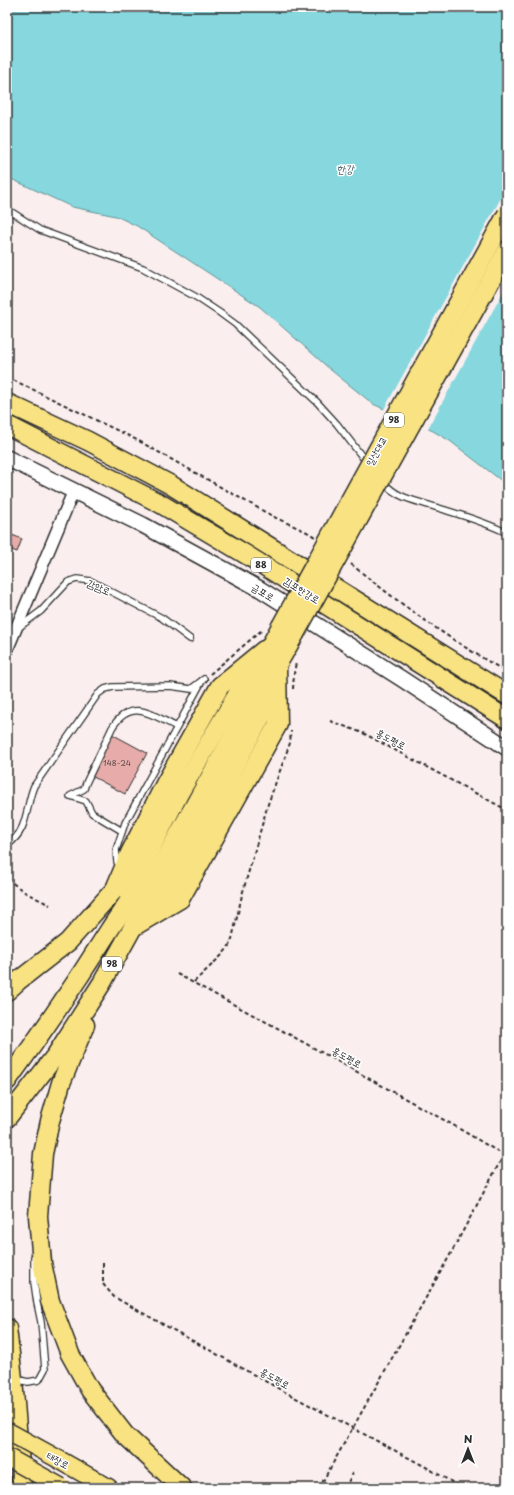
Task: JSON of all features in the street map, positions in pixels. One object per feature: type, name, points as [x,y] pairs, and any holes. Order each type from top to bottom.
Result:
[{"type":"highway","name":"일산대교","points":[[278,633],[507,214]]},
{"type":"highway","name":"일산대교","points":[[278,633],[507,251]]},
{"type":"highway","name":"김포한강로","points":[[7,403],[88,441],[171,486],[507,695]]},
{"type":"highway","name":"김포한강로","points":[[7,425],[161,504],[257,562],[507,719]]},
{"type":"highway","name":"98","points":[[7,1118],[56,1055],[102,983],[133,928],[141,903],[247,711],[277,665],[278,633]]},
{"type":"highway","name":"98","points":[[7,1082],[79,978],[115,921],[133,897],[278,633]]},
{"type":"highway","points":[[115,921],[116,862],[156,780],[211,684],[278,633]]},
{"type":"highway","points":[[7,991],[68,942],[115,889],[130,853],[165,784],[220,686],[278,633]]},
{"type":"highway","points":[[133,928],[180,899],[278,724],[277,665]]},
{"type":"highway","points":[[102,983],[61,1083],[50,1121],[43,1154],[39,1209],[42,1263],[50,1301],[70,1354],[90,1390],[124,1435],[182,1488]]},
{"type":"highway","points":[[8,1336],[10,1375],[22,1488]]},
{"type":"main road","name":"금포로","points":[[7,458],[143,525],[260,589],[390,671],[507,748]]},
{"type":"main road","name":"태장로","points":[[7,1431],[109,1488]]},
{"type":"main road","points":[[7,1457],[62,1488]]},
{"type":"street","points":[[7,650],[74,490]]},
{"type":"lane","points":[[7,210],[40,230],[143,268],[202,301],[235,324],[317,402],[337,424],[364,460],[390,490],[405,498],[476,520],[507,533]]},
{"type":"lane","name":"감암로","points":[[15,630],[41,611],[68,582],[77,579],[91,581],[162,618],[190,639]]},
{"type":"lane","points":[[116,862],[116,850],[125,823],[176,727],[204,679]]},
{"type":"lane","points":[[7,845],[14,840],[22,828],[30,795],[34,786],[98,694],[105,689],[113,687],[170,686],[191,689],[204,679]]},
{"type":"lane","points":[[122,831],[92,813],[86,801],[70,796],[84,789],[112,728],[117,720],[122,716],[131,712],[142,710],[176,727]]},
{"type":"lane","points":[[10,1375],[28,1382],[39,1380],[45,1369],[41,1322],[37,1303],[33,1264],[39,1209]]},
{"type":"path","points":[[7,377],[137,440],[274,517],[307,532],[319,540]]},
{"type":"path","points":[[349,562],[390,596],[441,632],[483,659],[507,672]]},
{"type":"path","points":[[204,679],[278,633]]},
{"type":"path","points":[[293,694],[297,657]]},
{"type":"path","name":"홍도평로","points":[[330,720],[363,734],[507,810]]},
{"type":"path","points":[[194,982],[221,956],[228,948],[232,939],[242,895],[268,804],[290,743],[291,724]]},
{"type":"path","points":[[7,879],[26,893],[50,905]]},
{"type":"path","name":"홍도평로","points":[[177,974],[453,1125],[507,1157]]},
{"type":"path","points":[[319,1488],[507,1150]]},
{"type":"path","name":"홍도평로","points":[[103,1263],[104,1284],[114,1297],[462,1488]]},
{"type":"path","points":[[345,1488],[352,1473]]},
{"type":"water","name":"한강","points":[[7,7],[507,7],[507,485],[450,441],[433,431],[373,404],[332,371],[260,307],[137,226],[116,216],[72,207],[7,177]]},
{"type":"pier","points":[[507,187],[507,285],[427,430],[383,411]]},
{"type":"building","points":[[7,533],[22,539],[17,552],[7,548]]},
{"type":"building","points":[[108,732],[147,753],[125,794],[86,773]]}]
